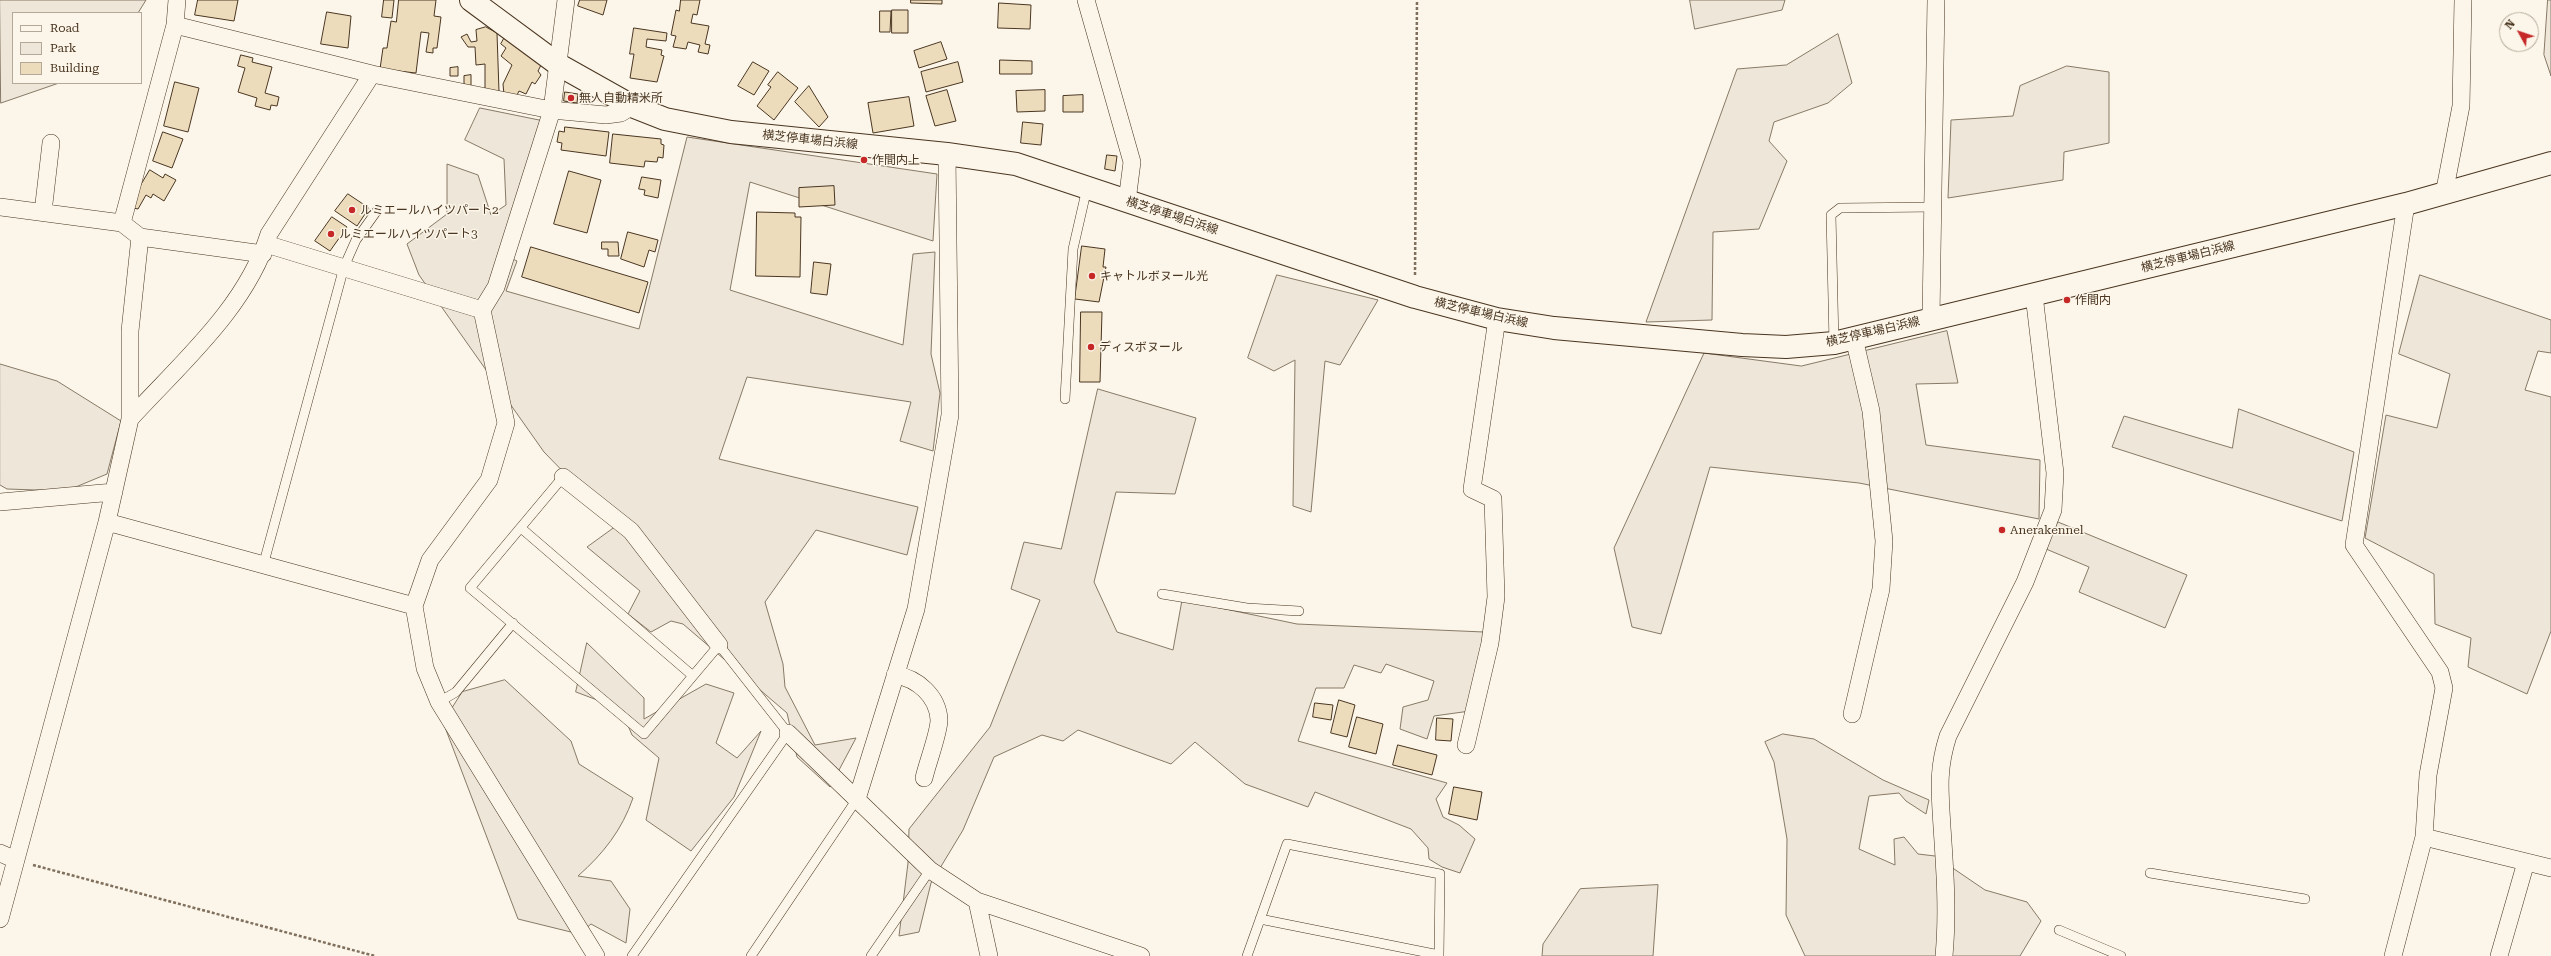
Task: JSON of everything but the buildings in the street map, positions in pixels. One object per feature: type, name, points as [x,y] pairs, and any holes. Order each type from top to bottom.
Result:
[{"type":"main road","name":"横芝停車場白浜線","points":[[471,0],[559,65],[632,106],[665,119],[731,132],[947,154],[1016,164],[1415,297],[1497,319],[1554,328],[1742,345],[1786,347],[1844,340],[2406,204],[2551,163]]},
{"type":"street","points":[[122,223],[175,25],[177,0]]},
{"type":"street","points":[[566,0],[559,65],[552,110],[496,287],[482,310],[506,423],[489,480],[430,560],[414,606],[425,668],[439,702],[596,956]]},
{"type":"street","points":[[1086,0],[1132,162],[1127,201]]},
{"type":"street","points":[[1931,318],[1935,207],[1936,0]]},
{"type":"street","points":[[2444,194],[2461,106],[2462,0]]},
{"type":"street","points":[[175,25],[372,74],[552,110],[606,115],[621,112],[632,106]]},
{"type":"street","points":[[130,419],[234,303],[264,249],[269,234],[372,74]]},
{"type":"street","points":[[43,212],[51,143]]},
{"type":"street","points":[[857,799],[916,609],[950,415],[947,154]]},
{"type":"street","points":[[2393,956],[2424,837],[2428,775],[2444,688],[2440,672],[2354,545],[2406,204]]},
{"type":"street","points":[[0,207],[122,223],[140,237],[264,249],[344,267],[482,310]]},
{"type":"street","points":[[0,919],[107,522],[130,419],[130,331],[140,237]]},
{"type":"street","points":[[1944,956],[1947,930],[1939,796],[1941,760],[1948,736],[2025,582],[2053,510],[2055,473],[2034,295]]},
{"type":"street","points":[[1466,745],[1490,643],[1496,597],[1493,499],[1472,489],[1497,319]]},
{"type":"street","points":[[1844,340],[1871,411],[1884,541],[1881,589],[1852,714]]},
{"type":"street","points":[[563,477],[631,531],[719,645]]},
{"type":"street","points":[[0,502],[114,492]]},
{"type":"street","points":[[107,522],[263,566],[414,606]]},
{"type":"street","points":[[895,675],[909,677],[927,690],[935,706],[939,721],[924,778]]},
{"type":"street","points":[[788,733],[930,870],[977,901],[1116,952],[1141,956]]},
{"type":"street","points":[[2424,837],[2551,868]]},
{"type":"street","points":[[0,854],[16,860]]},
{"type":"street","points":[[2499,956],[2526,862]]},
{"type":"street","points":[[977,901],[989,956]]},
{"type":"lane","points":[[1065,399],[1073,249],[1088,188]]},
{"type":"lane","points":[[1844,340],[1831,215],[1840,208],[1935,207]]},
{"type":"lane","points":[[263,566],[344,267],[356,240],[376,212]]},
{"type":"lane","points":[[563,477],[470,588],[644,734],[719,645],[788,733],[632,956]]},
{"type":"lane","points":[[521,528],[693,676]]},
{"type":"lane","points":[[1162,594],[1247,608],[1299,611]]},
{"type":"lane","points":[[439,702],[456,692],[513,623]]},
{"type":"lane","points":[[751,956],[857,799]]},
{"type":"lane","points":[[1247,956],[1260,919],[1287,844],[1440,874],[1439,956],[1260,919]]},
{"type":"lane","points":[[871,956],[930,870]]},
{"type":"lane","points":[[2150,873],[2305,899]]},
{"type":"lane","points":[[2059,930],[2120,956]]},
{"type":"path","points":[[1415,297],[1417,0]]},
{"type":"path","points":[[16,860],[375,956]]},
{"type":"green space","points":[[0,0],[146,0],[139,12],[12,12],[12,84],[56,84],[1,103]]},
{"type":"green space","points":[[1690,0],[1785,0],[1782,10],[1695,29]]},
{"type":"green space","points":[[2548,0],[2551,0],[2551,76],[2544,55]]},
{"type":"green space","points":[[1838,34],[1852,83],[1828,103],[1774,122],[1769,141],[1787,161],[1759,229],[1713,232],[1712,320],[1646,322],[1737,69],[1786,65]]},
{"type":"green space","points":[[2067,66],[2109,72],[2109,143],[2064,152],[2063,180],[1948,198],[1951,120],[2013,116],[2020,86]]},
{"type":"green space","points":[[480,108],[544,121],[500,253],[517,261],[506,291],[639,329],[687,137],[937,174],[933,241],[750,182],[730,290],[903,345],[913,254],[935,252],[931,354],[940,393],[933,451],[900,441],[911,402],[747,377],[719,459],[918,507],[907,555],[816,530],[765,602],[783,664],[785,687],[815,745],[856,738],[830,787],[797,757],[787,713],[683,624],[671,621],[651,632],[628,614],[640,591],[587,547],[616,526],[544,452],[419,275],[407,244],[447,214],[447,164],[478,175],[491,215],[506,205],[504,159],[465,140]]},
{"type":"green space","points":[[1277,275],[1378,300],[1340,365],[1325,361],[1311,512],[1293,506],[1295,360],[1274,371],[1248,358]]},
{"type":"green space","points":[[2420,275],[2551,320],[2551,353],[2538,351],[2525,390],[2551,397],[2551,631],[2527,694],[2468,667],[2471,638],[2435,624],[2434,574],[2365,538],[2386,415],[2437,428],[2450,374],[2399,354]]},
{"type":"green space","points":[[1947,331],[1958,383],[1916,384],[1926,445],[2040,460],[2039,519],[1859,483],[1710,467],[1661,634],[1632,627],[1614,548],[1704,353],[1801,366]]},
{"type":"green space","points":[[0,364],[57,381],[121,421],[107,474],[66,491],[7,489],[0,485]]},
{"type":"green space","points":[[1098,389],[1196,418],[1175,494],[1116,492],[1094,582],[1117,632],[1173,650],[1182,600],[1297,624],[1484,632],[1470,711],[1434,716],[1427,739],[1400,729],[1403,707],[1428,700],[1434,681],[1386,664],[1381,673],[1354,665],[1344,688],[1316,688],[1298,741],[1447,783],[1436,799],[1443,817],[1459,825],[1475,839],[1460,873],[1442,867],[1429,859],[1428,848],[1411,829],[1315,792],[1308,807],[1245,784],[1195,742],[1171,764],[1078,730],[1063,741],[1042,735],[994,757],[963,830],[931,883],[919,932],[899,936],[908,863],[909,829],[990,727],[1040,600],[1011,589],[1024,542],[1061,549]]},
{"type":"green space","points":[[2239,409],[2354,452],[2342,521],[2112,447],[2124,416],[2232,448]]},
{"type":"green space","points":[[2058,522],[2187,575],[2165,628],[2079,592],[2089,567],[2046,549]]},
{"type":"green space","points":[[587,643],[644,698],[644,719],[706,684],[734,693],[716,743],[737,758],[761,731],[734,797],[691,851],[646,820],[659,758],[632,735],[621,709],[576,692]]},
{"type":"green space","points":[[505,680],[571,741],[579,764],[633,798],[629,810],[611,841],[596,859],[578,876],[611,881],[630,909],[626,943],[591,924],[579,934],[518,919],[443,722],[462,692]]},
{"type":"green space","points":[[1783,734],[1814,739],[1883,780],[1929,800],[1926,814],[1906,801],[1899,793],[1869,796],[1859,849],[1895,865],[1894,839],[1904,837],[1918,854],[1935,856],[1985,890],[2027,902],[2041,921],[2020,956],[1805,956],[1786,915],[1787,839],[1774,762],[1765,742]]},
{"type":"green space","points":[[1658,885],[1653,956],[1542,956],[1543,944],[1580,889]]},
{"type":"place","name":"無人自動精米所","points":[[571,98]]},
{"type":"place","name":"作間内上","points":[[864,160]]},
{"type":"place","name":"ルミエールハイツパート2","points":[[352,210]]},
{"type":"place","name":"ルミエールハイツパート3","points":[[331,234]]},
{"type":"place","name":"キャトルボヌール光","points":[[1092,276]]},
{"type":"place","name":"作間内","points":[[2067,300]]},
{"type":"place","name":"ディスボヌール","points":[[1091,347]]},
{"type":"place","name":"Anerakennel","points":[[2002,530]]}]
